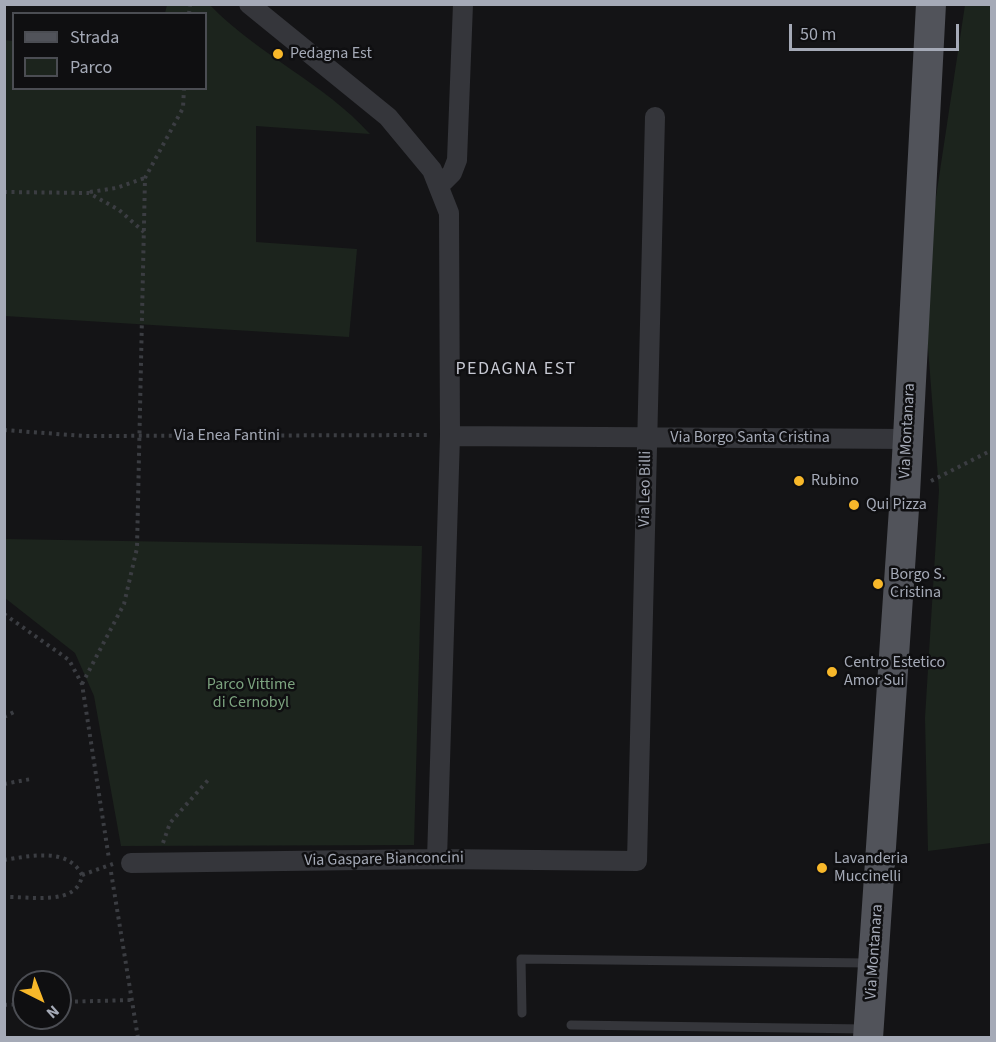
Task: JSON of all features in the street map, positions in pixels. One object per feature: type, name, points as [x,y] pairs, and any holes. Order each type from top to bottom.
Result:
[{"type":"main road","name":"Via Montanara","points":[[869,1033],[905,494],[931,4]]},
{"type":"street","points":[[249,4],[388,117],[412,143],[440,185],[449,213],[450,436],[437,859]]},
{"type":"street","points":[[440,185],[452,173],[457,160],[463,4]]},
{"type":"street","name":"Via Leo Billi","points":[[637,861],[655,117]]},
{"type":"street","name":"Via Borgo Santa Cristina","points":[[450,436],[908,439]]},
{"type":"street","name":"Via Gaspare Bianconcini","points":[[131,863],[437,859],[637,861]]},
{"type":"lane","points":[[522,1013],[521,959],[875,963]]},
{"type":"lane","points":[[571,1025],[869,1033]]},
{"type":"path","points":[[82,684],[124,604],[137,548],[146,178],[183,108],[184,90]]},
{"type":"path","points":[[4,192],[89,192],[116,188],[146,178]]},
{"type":"path","points":[[89,192],[119,210],[145,232]]},
{"type":"path","name":"Via Enea Fantini","points":[[4,430],[84,436],[450,436]]},
{"type":"path","points":[[905,494],[992,450]]},
{"type":"path","points":[[4,614],[69,660],[82,684],[138,1038]]},
{"type":"path","points":[[4,717],[16,711]]},
{"type":"path","points":[[162,863],[163,843],[170,823],[209,778]]},
{"type":"path","points":[[4,784],[32,779]]},
{"type":"path","points":[[4,860],[36,855],[61,858],[71,861],[82,875],[81,885],[74,893],[63,896],[4,897]]},
{"type":"path","points":[[82,875],[110,864]]},
{"type":"path","points":[[72,1002],[132,1000]]},
{"type":"green space","points":[[167,5],[210,5],[249,39],[332,99],[370,134],[256,126],[256,242],[357,249],[349,337],[5,316],[5,40],[12,41],[12,90],[207,90],[207,12],[165,12]]},
{"type":"green space","points":[[965,5],[991,5],[991,843],[928,851],[925,718],[939,490],[923,283]]},
{"type":"green space","name":"Parco Vittime di Cernobyl","points":[[4,539],[422,546],[414,845],[121,846],[94,696],[75,653],[5,598]]},
{"type":"place","name":"Pedagna Est","points":[[278,54]]},
{"type":"place","name":"Rubino","points":[[799,481]]},
{"type":"place","name":"Qui Pizza","points":[[854,505]]},
{"type":"place","name":"Borgo S. Cristina","points":[[878,584]]},
{"type":"place","name":"Centro Estetico Amor Sui","points":[[832,672]]},
{"type":"place","name":"Lavanderia Muccinelli","points":[[822,868]]},
{"type":"district","name":"PEDAGNA EST","points":[[516,370]]}]
